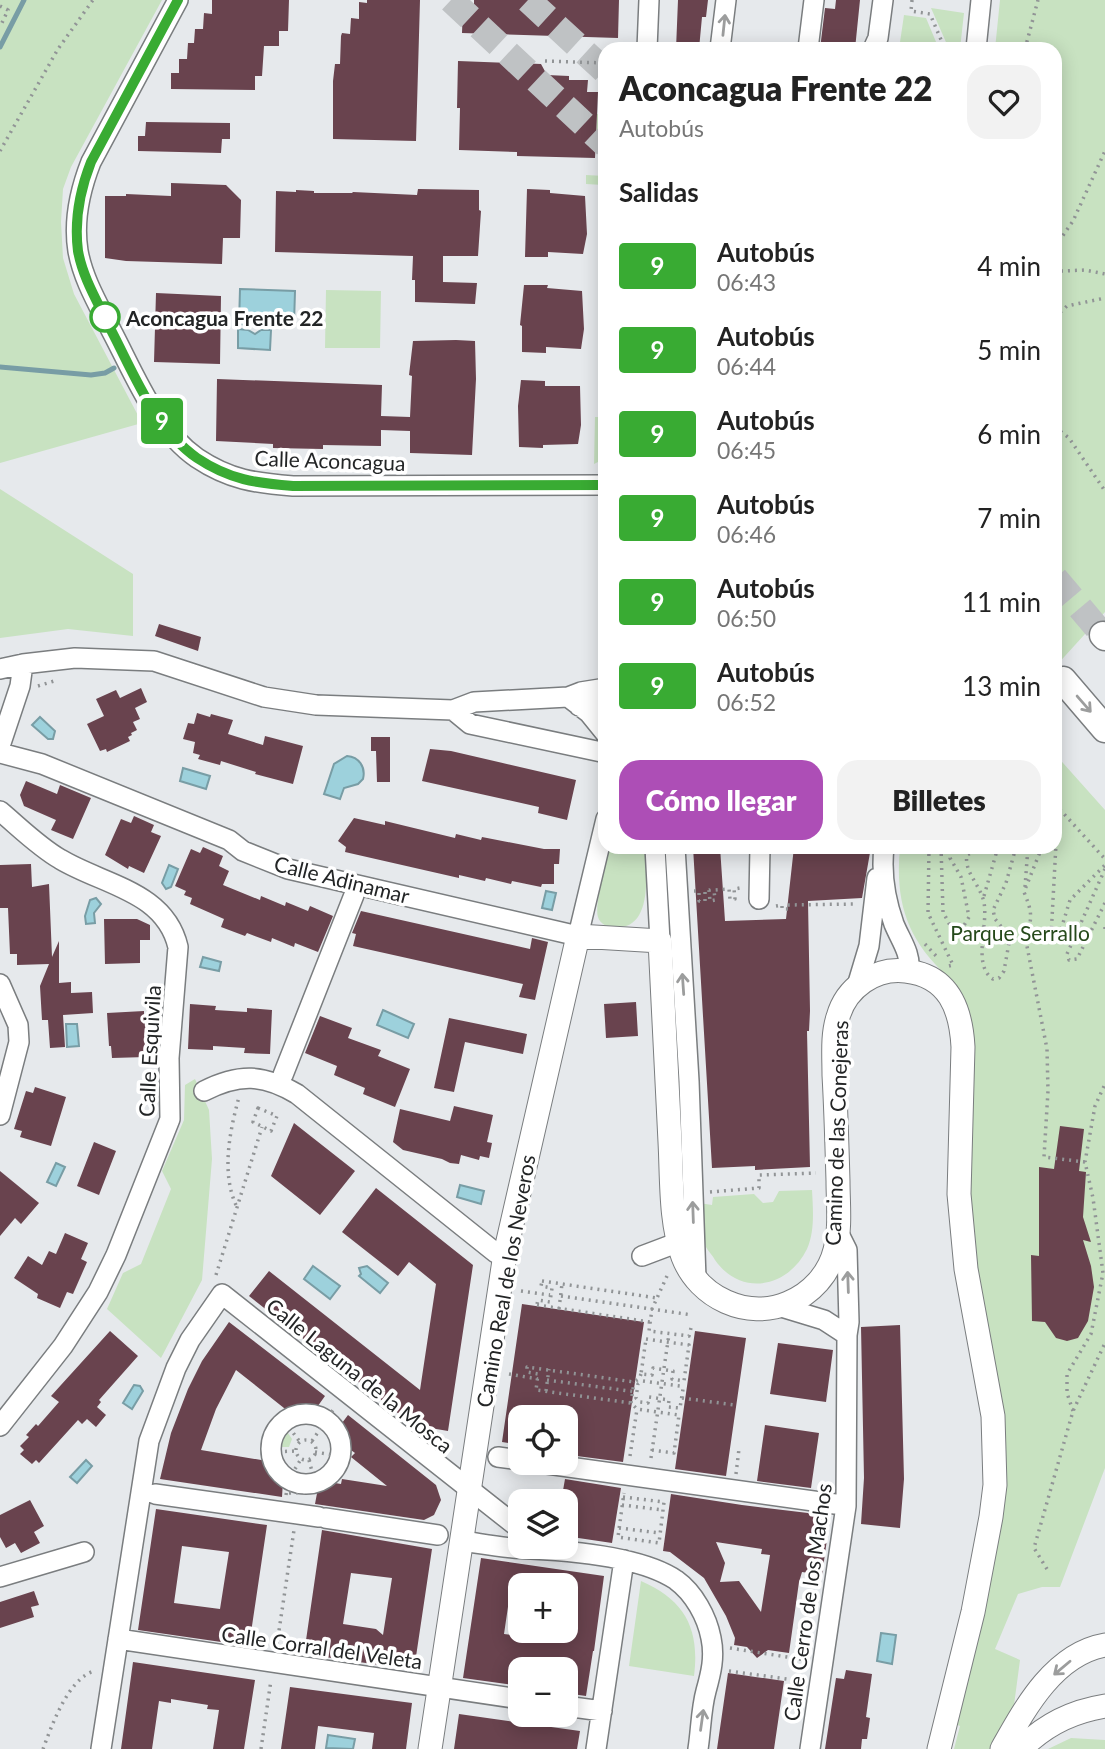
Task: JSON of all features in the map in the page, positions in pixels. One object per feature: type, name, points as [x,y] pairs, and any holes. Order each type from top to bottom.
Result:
[{"type":"highway","points":[[1063,680],[1105,729]]},
{"type":"main road","name":"Calle Adinamar","points":[[578,936],[660,941]]},
{"type":"main road","name":"Camino Real de los Neveros","points":[[430,1749],[505,1254],[578,936]]},
{"type":"main road","name":"Camino de las Conejeras","points":[[660,941],[673,1193],[679,1242],[696,1280],[718,1298],[741,1307],[760,1309],[778,1306],[797,1298],[820,1280],[831,1262],[838,1232],[835,1028],[841,1007],[857,986],[880,973],[909,971]]},
{"type":"main road","points":[[909,971],[925,976],[944,990],[954,1003],[960,1019],[962,1047],[959,1194],[966,1269],[988,1379],[995,1451],[992,1507],[986,1544],[973,1612],[939,1749]]},
{"type":"main road","points":[[1002,1749],[1045,1683],[1079,1654],[1105,1645]]},
{"type":"main road","points":[[1021,1749],[1070,1715],[1105,1706]]},
{"type":"street","name":"Calle Aconcagua","points":[[178,0],[91,162],[82,186],[76,226],[78,252],[86,280],[152,408],[173,435],[194,456],[243,481],[293,486],[598,485]]},
{"type":"street","points":[[647,42],[649,0]]},
{"type":"street","points":[[721,42],[726,0]]},
{"type":"street","points":[[809,42],[814,0]]},
{"type":"street","points":[[876,42],[883,0]]},
{"type":"street","points":[[977,42],[981,0]]},
{"type":"street","points":[[0,669],[75,658],[154,661],[264,697],[316,705],[453,710],[474,702],[598,703]]},
{"type":"street","points":[[0,746],[20,686],[23,664]]},
{"type":"street","points":[[573,701],[580,692],[598,689]]},
{"type":"street","points":[[573,701],[598,724]]},
{"type":"street","points":[[453,710],[470,724],[598,751]]},
{"type":"street","name":"Calle Adinamar","points":[[0,754],[42,764],[229,840],[243,851],[288,869],[578,936]]},
{"type":"street","name":"Calle Esquivila","points":[[0,811],[59,859],[142,898],[155,907],[166,917],[175,933],[178,947],[169,1058],[170,1119],[154,1163],[117,1255],[84,1317],[0,1426]]},
{"type":"street","name":"Camino Real de los Neveros","points":[[578,936],[598,852]]},
{"type":"street","name":"Camino de las Conejeras","points":[[655,854],[660,941]]},
{"type":"street","points":[[675,854],[689,1082],[696,1280]]},
{"type":"street","points":[[760,854],[760,899]]},
{"type":"street","points":[[883,854],[882,868],[886,897],[894,924],[910,958],[909,971]]},
{"type":"street","points":[[857,986],[869,946],[877,880],[882,868]]},
{"type":"street","points":[[283,1075],[354,895]]},
{"type":"street","points":[[872,926],[894,924]]},
{"type":"street","points":[[869,946],[880,973]]},
{"type":"street","points":[[0,984],[18,1025],[19,1042],[0,1115]]},
{"type":"street","points":[[204,1091],[223,1081],[245,1078],[280,1084],[298,1094],[496,1253],[505,1254]]},
{"type":"street","name":"Calle Cerro de los Machos","points":[[810,1749],[846,1506],[849,1322],[847,1250],[838,1232]]},
{"type":"street","points":[[642,1256],[679,1242]]},
{"type":"street","name":"Calle Laguna de la Mosca","points":[[118,1639],[149,1441],[176,1368],[190,1340],[222,1294],[508,1520]]},
{"type":"street","points":[[778,1306],[824,1320],[847,1335]]},
{"type":"street","points":[[286,1494],[271,1452],[272,1440],[277,1430],[294,1416],[304,1415],[325,1420],[338,1436],[340,1456],[314,1502]]},
{"type":"street","points":[[498,1457],[508,1458]]},
{"type":"street","points":[[578,1468],[835,1504]]},
{"type":"street","points":[[286,1494],[297,1483],[314,1502]]},
{"type":"street","points":[[155,1494],[286,1494],[438,1535]]},
{"type":"street","points":[[462,1541],[508,1546]]},
{"type":"street","points":[[0,1577],[84,1552]]},
{"type":"street","points":[[578,1553],[624,1560],[657,1570],[677,1581],[693,1597],[705,1618],[712,1639],[713,1662],[711,1680],[706,1690],[698,1749]]},
{"type":"street","points":[[596,1749],[624,1560]]},
{"type":"street","points":[[101,1749],[118,1639]]},
{"type":"street","name":"Calle Corral del Veleta","points":[[118,1639],[508,1697]]},
{"type":"street","points":[[578,1708],[601,1711]]},
{"type":"path","points":[[0,151],[58,48],[93,0]]},
{"type":"path","points":[[912,0],[911,11],[930,14],[942,42]]},
{"type":"path","points":[[1027,42],[1035,0]]},
{"type":"path","points":[[0,6],[8,10],[0,27]]},
{"type":"path","points":[[545,61],[598,63]]},
{"type":"path","points":[[1062,237],[1073,221],[1105,151]]},
{"type":"path","points":[[1062,271],[1085,270],[1105,274]]},
{"type":"path","points":[[1062,311],[1067,306],[1105,298]]},
{"type":"path","points":[[1062,432],[1069,438],[1105,491]]},
{"type":"path","points":[[1062,811],[1105,859]]},
{"type":"path","points":[[922,940],[946,967],[953,965],[928,913],[929,854]]},
{"type":"path","points":[[941,854],[943,912],[952,929],[962,926],[969,917],[961,877],[950,854]]},
{"type":"path","points":[[969,854],[966,863],[984,898]]},
{"type":"path","points":[[996,854],[984,898],[982,964],[987,976],[993,979],[999,978],[1004,971],[1009,943],[1004,930],[995,919],[993,910],[1006,883],[1014,854]]},
{"type":"path","points":[[1027,854],[1024,892],[1031,908],[1032,923],[1025,936],[1047,1049],[1048,1091],[1044,1157],[1085,1162]]},
{"type":"path","points":[[1024,892],[1039,854]]},
{"type":"path","points":[[1055,854],[1051,937],[1054,939],[1059,936],[1070,900],[1105,867]]},
{"type":"path","points":[[1105,867],[1067,954],[1069,960],[1077,960],[1105,903]]},
{"type":"path","points":[[685,892],[699,891],[699,901],[705,901],[705,891],[709,890],[710,901],[715,901],[714,890],[729,889],[730,899],[735,899],[734,889],[741,888]]},
{"type":"path","points":[[810,903],[824,906],[856,904]]},
{"type":"path","points":[[1073,1412],[1067,1393],[1067,1374],[1091,1334],[1104,1273],[1085,1162],[1095,1106],[1105,1084]]},
{"type":"path","points":[[237,1207],[230,1191],[229,1134],[239,1097]]},
{"type":"path","points":[[268,1113],[271,1104]]},
{"type":"path","points":[[258,1108],[268,1113],[277,1116],[271,1131],[253,1122],[258,1108]]},
{"type":"path","points":[[216,1275],[262,1127]]},
{"type":"path","points":[[702,1192],[759,1188],[759,1175],[816,1173]]},
{"type":"path","points":[[667,1276],[652,1309],[649,1331],[689,1336],[692,1324]]},
{"type":"path","points":[[650,1322],[537,1305],[538,1300],[550,1302],[552,1288],[541,1286],[542,1281],[657,1298]]},
{"type":"path","points":[[559,1309],[562,1284]]},
{"type":"path","points":[[521,1291],[551,1295]]},
{"type":"path","points":[[561,1296],[692,1315]]},
{"type":"path","points":[[651,1458],[670,1334]]},
{"type":"path","points":[[641,1374],[652,1375],[653,1368],[673,1371],[672,1379],[684,1381],[689,1345],[646,1339],[641,1374],[634,1382],[527,1367],[527,1372],[538,1374],[536,1390],[631,1403],[637,1409],[679,1415],[674,1453],[652,1450]]},
{"type":"path","points":[[1047,1569],[1034,1548],[1073,1412],[1105,1343]]},
{"type":"path","points":[[546,1391],[549,1369]]},
{"type":"path","points":[[509,1374],[538,1378]]},
{"type":"path","points":[[547,1380],[635,1392]]},
{"type":"path","points":[[631,1403],[635,1392],[638,1384],[643,1381],[680,1386],[683,1389],[682,1398],[680,1408],[668,1406],[669,1400],[660,1398],[649,1397],[648,1403],[640,1402],[636,1398],[635,1392],[634,1382]]},
{"type":"path","points":[[682,1398],[735,1405]]},
{"type":"path","points":[[311,1442],[338,1403]]},
{"type":"path","points":[[630,1455],[637,1409]]},
{"type":"path","points":[[285,1422],[300,1442]]},
{"type":"path","points":[[300,1442],[311,1442]]},
{"type":"path","points":[[296,1451],[300,1442]]},
{"type":"path","points":[[311,1442],[315,1452]]},
{"type":"path","points":[[271,1452],[296,1451]]},
{"type":"path","points":[[296,1451],[301,1459]]},
{"type":"path","points":[[315,1452],[340,1456]]},
{"type":"path","points":[[314,1502],[309,1460],[315,1452]]},
{"type":"path","points":[[301,1459],[309,1460]]},
{"type":"path","points":[[286,1494],[301,1459]]},
{"type":"path","points":[[286,1494],[314,1502]]},
{"type":"path","points":[[286,1494],[314,1502]]},
{"type":"path","points":[[624,1497],[664,1502],[659,1543],[618,1537],[622,1505],[624,1497]]},
{"type":"path","points":[[622,1505],[663,1510]]},
{"type":"path","points":[[619,1528],[660,1533]]},
{"type":"path","points":[[277,1643],[293,1535]]},
{"type":"path","points":[[724,1670],[803,1682],[806,1660],[725,1648]]},
{"type":"path","points":[[45,1747],[58,1713],[70,1692],[87,1673],[103,1668]]},
{"type":"path","points":[[261,1749],[271,1680]]},
{"type":"green space","points":[[0,0],[162,0],[71,167],[63,189],[61,222],[63,258],[74,294],[142,423],[0,463]]},
{"type":"green space","points":[[1000,0],[1105,0],[1105,612],[1062,659],[1062,42],[996,42]]},
{"type":"green space","points":[[931,8],[964,13],[961,42],[946,42]]},
{"type":"green space","points":[[904,15],[926,18],[936,42],[900,42]]},
{"type":"green space","points":[[597,114],[598,114],[598,151],[595,151]]},
{"type":"green space","points":[[586,175],[598,176],[598,185],[586,184]]},
{"type":"green space","points":[[326,290],[381,291],[380,348],[325,348]]},
{"type":"green space","points":[[595,417],[598,417],[598,462],[594,464]]},
{"type":"green space","points":[[0,489],[133,574],[133,636],[68,629],[0,638]]},
{"type":"green space","name":"Parque Serrallo","points":[[1062,762],[1105,810],[1105,1468],[1060,1587],[1042,1587],[1018,1594],[995,1649],[1020,1660],[1014,1705],[990,1749],[954,1749],[960,1726],[955,1724],[994,1549],[977,1274],[947,976],[922,947],[906,918],[899,885],[900,854],[1062,854]]},
{"type":"green space","points":[[608,854],[645,854],[646,884],[642,910],[636,920],[627,926],[607,926],[600,922],[597,912]]},
{"type":"green space","points":[[195,1079],[209,1110],[212,1159],[202,1280],[161,1358],[107,1309],[123,1273],[141,1264],[171,1189],[162,1171],[184,1120],[185,1085]]},
{"type":"green space","points":[[812,1190],[810,1242],[799,1262],[776,1279],[751,1283],[738,1279],[726,1272],[706,1247],[699,1203],[712,1205],[713,1197],[754,1194],[763,1203],[773,1202],[779,1191]]},
{"type":"green space","points":[[284,1427],[292,1439],[289,1447],[275,1447],[277,1438]]},
{"type":"green space","points":[[641,1581],[669,1597],[686,1618],[694,1644],[694,1676],[629,1666]]},
{"type":"green space","points":[[1071,1738],[1105,1740],[1105,1749],[1048,1749]]},
{"type":"water","points":[[240,289],[295,291],[294,324],[261,325],[254,321],[249,325],[239,324]]},
{"type":"water","points":[[238,329],[255,334],[261,330],[271,330],[270,350],[238,348]]},
{"type":"water","points":[[40,717],[55,731],[53,739],[48,739],[32,725]]},
{"type":"water","points":[[347,756],[361,763],[363,779],[358,784],[344,788],[340,799],[324,794],[334,764]]},
{"type":"water","points":[[183,768],[210,776],[206,789],[180,781]]},
{"type":"water","points":[[169,865],[178,869],[171,887],[166,889],[162,883]]},
{"type":"water","points":[[546,891],[556,893],[552,910],[542,908]]},
{"type":"water","points":[[96,898],[101,904],[94,913],[95,923],[86,924],[85,916],[90,900]]},
{"type":"water","points":[[203,957],[221,962],[219,971],[200,967]]},
{"type":"water","points":[[383,1010],[414,1024],[408,1038],[377,1025]]},
{"type":"water","points":[[66,1024],[77,1024],[79,1046],[67,1047]]},
{"type":"water","points":[[56,1163],[65,1167],[56,1186],[47,1182]]},
{"type":"water","points":[[460,1185],[484,1191],[481,1204],[457,1197]]},
{"type":"water","points":[[313,1266],[340,1286],[330,1299],[304,1279]]},
{"type":"water","points":[[367,1266],[388,1283],[380,1293],[359,1276],[359,1268]]},
{"type":"water","points":[[134,1385],[140,1386],[143,1391],[132,1409],[123,1403]]},
{"type":"water","points":[[86,1460],[92,1466],[77,1483],[70,1477]]},
{"type":"water","points":[[881,1633],[896,1635],[892,1664],[877,1661]]},
{"type":"water","points":[[328,1735],[355,1739],[353,1749],[326,1748]]},
{"type":"building","points":[[212,0],[289,0],[288,31],[279,31],[279,46],[264,46],[262,76],[255,76],[255,90],[171,89],[171,73],[179,73],[179,59],[187,59],[188,43],[194,43],[195,29],[203,29],[204,13],[212,14]]},
{"type":"building","points":[[367,0],[420,0],[416,141],[333,139],[333,81],[335,64],[340,64],[341,36],[342,33],[350,34],[351,18],[359,19],[359,2],[367,3]]},
{"type":"building","points":[[474,0],[619,0],[618,38],[462,33],[463,5],[474,6]]},
{"type":"building","points":[[678,0],[708,0],[706,17],[702,17],[700,42],[676,42]]},
{"type":"building","points":[[836,0],[860,0],[856,42],[821,42],[825,8],[835,9]]},
{"type":"building","points":[[458,61],[541,64],[547,75],[569,76],[569,80],[588,80],[587,92],[598,92],[595,158],[517,156],[517,152],[459,150]]},
{"type":"building","points":[[146,122],[230,123],[230,139],[222,139],[221,153],[138,151],[138,136],[145,136]]},
{"type":"building","points":[[171,183],[226,185],[241,200],[240,238],[223,238],[222,264],[105,258],[105,196],[171,196]]},
{"type":"building","points":[[418,189],[479,190],[481,211],[478,256],[443,256],[443,282],[477,283],[475,304],[415,302],[413,256],[275,252],[276,191],[417,195]]},
{"type":"building","points":[[527,189],[585,196],[587,234],[583,254],[548,252],[548,257],[525,257]]},
{"type":"building","points":[[524,285],[548,285],[547,288],[582,291],[584,329],[581,349],[546,347],[546,353],[522,352],[520,325]]},
{"type":"building","points":[[156,293],[221,296],[220,364],[154,362]]},
{"type":"building","points":[[413,341],[475,341],[472,455],[410,453],[410,431],[381,430],[381,446],[323,445],[323,449],[273,448],[273,444],[216,441],[217,379],[382,385],[381,416],[410,417],[412,376],[409,375]]},
{"type":"building","points":[[521,380],[545,381],[545,386],[580,386],[581,425],[578,444],[543,445],[543,448],[519,447],[518,406]]},
{"type":"building","points":[[159,624],[201,637],[198,651],[155,636]]},
{"type":"building","points":[[141,688],[147,702],[135,708],[140,719],[133,722],[137,730],[128,737],[130,741],[107,752],[106,749],[100,751],[87,724],[104,716],[96,699],[116,690],[120,698]]},
{"type":"building","points":[[197,713],[233,720],[228,734],[263,745],[265,736],[303,746],[293,784],[221,761],[220,765],[198,759],[200,755],[193,753],[195,742],[183,739],[188,723],[194,724]]},
{"type":"building","points":[[371,737],[390,737],[390,782],[377,782],[376,751],[371,751]]},
{"type":"building","points":[[430,749],[451,751],[576,780],[567,820],[538,813],[539,807],[422,781]]},
{"type":"building","points":[[26,781],[57,794],[60,785],[91,798],[73,839],[51,830],[56,820],[24,806],[20,795]]},
{"type":"building","points":[[134,816],[154,825],[151,832],[161,836],[144,873],[129,866],[128,869],[105,855],[121,819],[131,823]]},
{"type":"building","points":[[354,818],[385,825],[385,821],[455,838],[456,834],[481,840],[482,837],[544,849],[560,849],[559,864],[554,864],[554,884],[542,884],[541,887],[486,878],[485,881],[459,875],[459,878],[345,852],[346,847],[338,841]]},
{"type":"building","points":[[203,847],[223,856],[219,866],[229,871],[223,885],[260,900],[261,896],[285,906],[286,902],[308,911],[310,906],[333,916],[318,952],[295,943],[294,947],[272,938],[271,942],[221,927],[224,919],[190,904],[192,898],[184,895],[186,891],[175,886],[191,849],[200,853]]},
{"type":"building","points":[[693,854],[720,854],[725,921],[786,919],[793,854],[870,854],[862,898],[808,901],[810,1167],[755,1170],[755,1166],[712,1168]]},
{"type":"building","points":[[31,864],[32,887],[49,884],[52,957],[59,941],[59,983],[71,982],[71,993],[92,992],[93,1013],[63,1015],[65,1047],[50,1048],[48,1020],[42,1020],[40,986],[49,964],[17,965],[17,954],[10,954],[8,908],[0,908],[0,865]]},
{"type":"building","points":[[361,911],[530,949],[532,938],[548,942],[535,1000],[519,997],[523,984],[353,946],[356,934],[352,933]]},
{"type":"building","points":[[104,919],[137,919],[150,925],[150,940],[140,940],[140,963],[105,964]]},
{"type":"building","points":[[636,1002],[638,1036],[606,1038],[604,1004]]},
{"type":"building","points":[[190,1004],[216,1006],[215,1010],[272,1010],[270,1054],[244,1053],[245,1048],[213,1046],[213,1050],[188,1049]]},
{"type":"building","points":[[144,1011],[144,1022],[148,1022],[149,1046],[145,1046],[146,1057],[112,1058],[107,1013]]},
{"type":"building","points":[[320,1016],[352,1028],[348,1038],[381,1050],[378,1056],[410,1069],[395,1107],[363,1094],[365,1088],[334,1075],[337,1066],[305,1053]]},
{"type":"building","points":[[449,1018],[527,1034],[523,1054],[465,1042],[454,1092],[434,1088]]},
{"type":"building","points":[[35,1087],[66,1097],[51,1146],[20,1137],[22,1131],[14,1129],[26,1091],[33,1093]]},
{"type":"building","points":[[454,1106],[493,1115],[487,1142],[492,1143],[489,1158],[480,1156],[479,1160],[461,1155],[459,1164],[450,1163],[403,1150],[393,1142],[400,1109],[450,1121]]},
{"type":"building","points":[[294,1123],[355,1171],[320,1215],[271,1176]]},
{"type":"building","points":[[1060,1126],[1084,1129],[1079,1171],[1086,1172],[1083,1217],[1091,1242],[1083,1240],[1094,1287],[1088,1321],[1078,1338],[1067,1341],[1056,1338],[1045,1322],[1032,1321],[1031,1255],[1039,1256],[1039,1167],[1054,1169]]},
{"type":"building","points":[[94,1142],[116,1151],[99,1195],[77,1186]]},
{"type":"building","points":[[0,1171],[39,1203],[21,1224],[15,1218],[0,1236]]},
{"type":"building","points":[[376,1188],[473,1265],[448,1431],[413,1425],[249,1296],[269,1271],[420,1390],[436,1284],[409,1262],[398,1276],[342,1232]]},
{"type":"building","points":[[65,1233],[88,1243],[81,1259],[87,1262],[73,1294],[67,1292],[60,1308],[37,1298],[38,1294],[14,1278],[28,1256],[42,1265],[49,1251],[56,1254]]},
{"type":"building","points":[[522,1304],[644,1322],[623,1462],[578,1456],[578,1405],[508,1405],[508,1443],[502,1442]]},
{"type":"building","points":[[229,1322],[325,1396],[315,1410],[289,1412],[236,1370],[216,1409],[201,1450],[267,1461],[283,1481],[282,1497],[160,1479],[171,1433],[188,1389],[202,1361]]},
{"type":"building","points":[[900,1325],[904,1479],[900,1528],[861,1524],[864,1478],[861,1327]]},
{"type":"building","points":[[110,1331],[138,1356],[99,1400],[101,1402],[97,1407],[106,1415],[96,1427],[87,1419],[82,1424],[78,1420],[39,1463],[36,1460],[32,1464],[20,1454],[24,1450],[20,1446],[29,1437],[26,1435],[36,1424],[38,1426],[59,1402],[51,1396]]},
{"type":"building","points":[[695,1331],[746,1338],[726,1476],[675,1469]]},
{"type":"building","points":[[778,1343],[833,1350],[826,1402],[770,1394]]},
{"type":"building","points":[[348,1415],[436,1485],[441,1500],[434,1515],[424,1520],[315,1504],[318,1488],[329,1482],[341,1484],[342,1479],[387,1486],[351,1457],[355,1453],[344,1445],[339,1427]]},
{"type":"building","points":[[765,1425],[819,1433],[811,1488],[757,1481]]},
{"type":"building","points":[[565,1479],[621,1488],[612,1543],[578,1538],[578,1489],[563,1489]]},
{"type":"building","points":[[671,1494],[830,1518],[822,1575],[802,1572],[789,1653],[768,1650],[757,1658],[747,1647],[734,1645],[735,1638],[726,1616],[704,1578],[670,1552],[663,1551]],"holes":[[[716,1542],[762,1549],[761,1554],[770,1555],[761,1612],[739,1581],[720,1582],[725,1563]]]},
{"type":"building","points":[[30,1500],[44,1526],[34,1532],[40,1543],[21,1553],[15,1543],[6,1548],[0,1537],[0,1515]]},
{"type":"building","points":[[156,1509],[267,1525],[249,1646],[138,1630]],"holes":[[[182,1546],[229,1552],[220,1609],[174,1603]]]},
{"type":"building","points":[[322,1530],[432,1549],[414,1670],[304,1654]],"holes":[[[351,1573],[392,1578],[383,1635],[376,1629],[343,1624]]]},
{"type":"building","points":[[481,1558],[604,1576],[586,1696],[578,1695],[578,1657],[508,1657],[508,1684],[463,1678]]},
{"type":"building","points":[[34,1591],[39,1605],[31,1607],[34,1617],[0,1628],[0,1602]]},
{"type":"building","points":[[133,1662],[255,1680],[244,1749],[213,1749],[219,1710],[207,1709],[208,1705],[171,1699],[171,1703],[159,1701],[152,1749],[121,1749]]},
{"type":"building","points":[[846,1670],[872,1674],[866,1717],[870,1718],[867,1739],[862,1739],[861,1749],[825,1749],[836,1678],[844,1679]]},
{"type":"building","points":[[728,1673],[784,1681],[774,1749],[717,1749]]},
{"type":"building","points":[[290,1687],[412,1703],[406,1749],[372,1749],[374,1733],[318,1726],[315,1749],[281,1749]]},
{"type":"building","points":[[459,1714],[508,1721],[508,1727],[552,1727],[580,1731],[577,1749],[454,1749]]},
{"type":"waterway","points":[[0,47],[24,0]]},
{"type":"waterway","points":[[0,367],[91,375],[105,373],[114,368]]},
{"type":"tunnel","points":[[451,0],[598,138]]},
{"type":"tunnel","points":[[528,0],[598,65]]},
{"type":"tunnel","points":[[1062,586],[1103,635]]},
{"type":"bus line","name":"9","points":[[178,0],[98,146],[82,186],[76,226],[78,252],[86,280],[152,408],[173,435],[194,456],[243,481],[293,486],[598,485]]},
{"type":"place","name":"Aconcagua Frente 22","points":[[105,317]]}]
